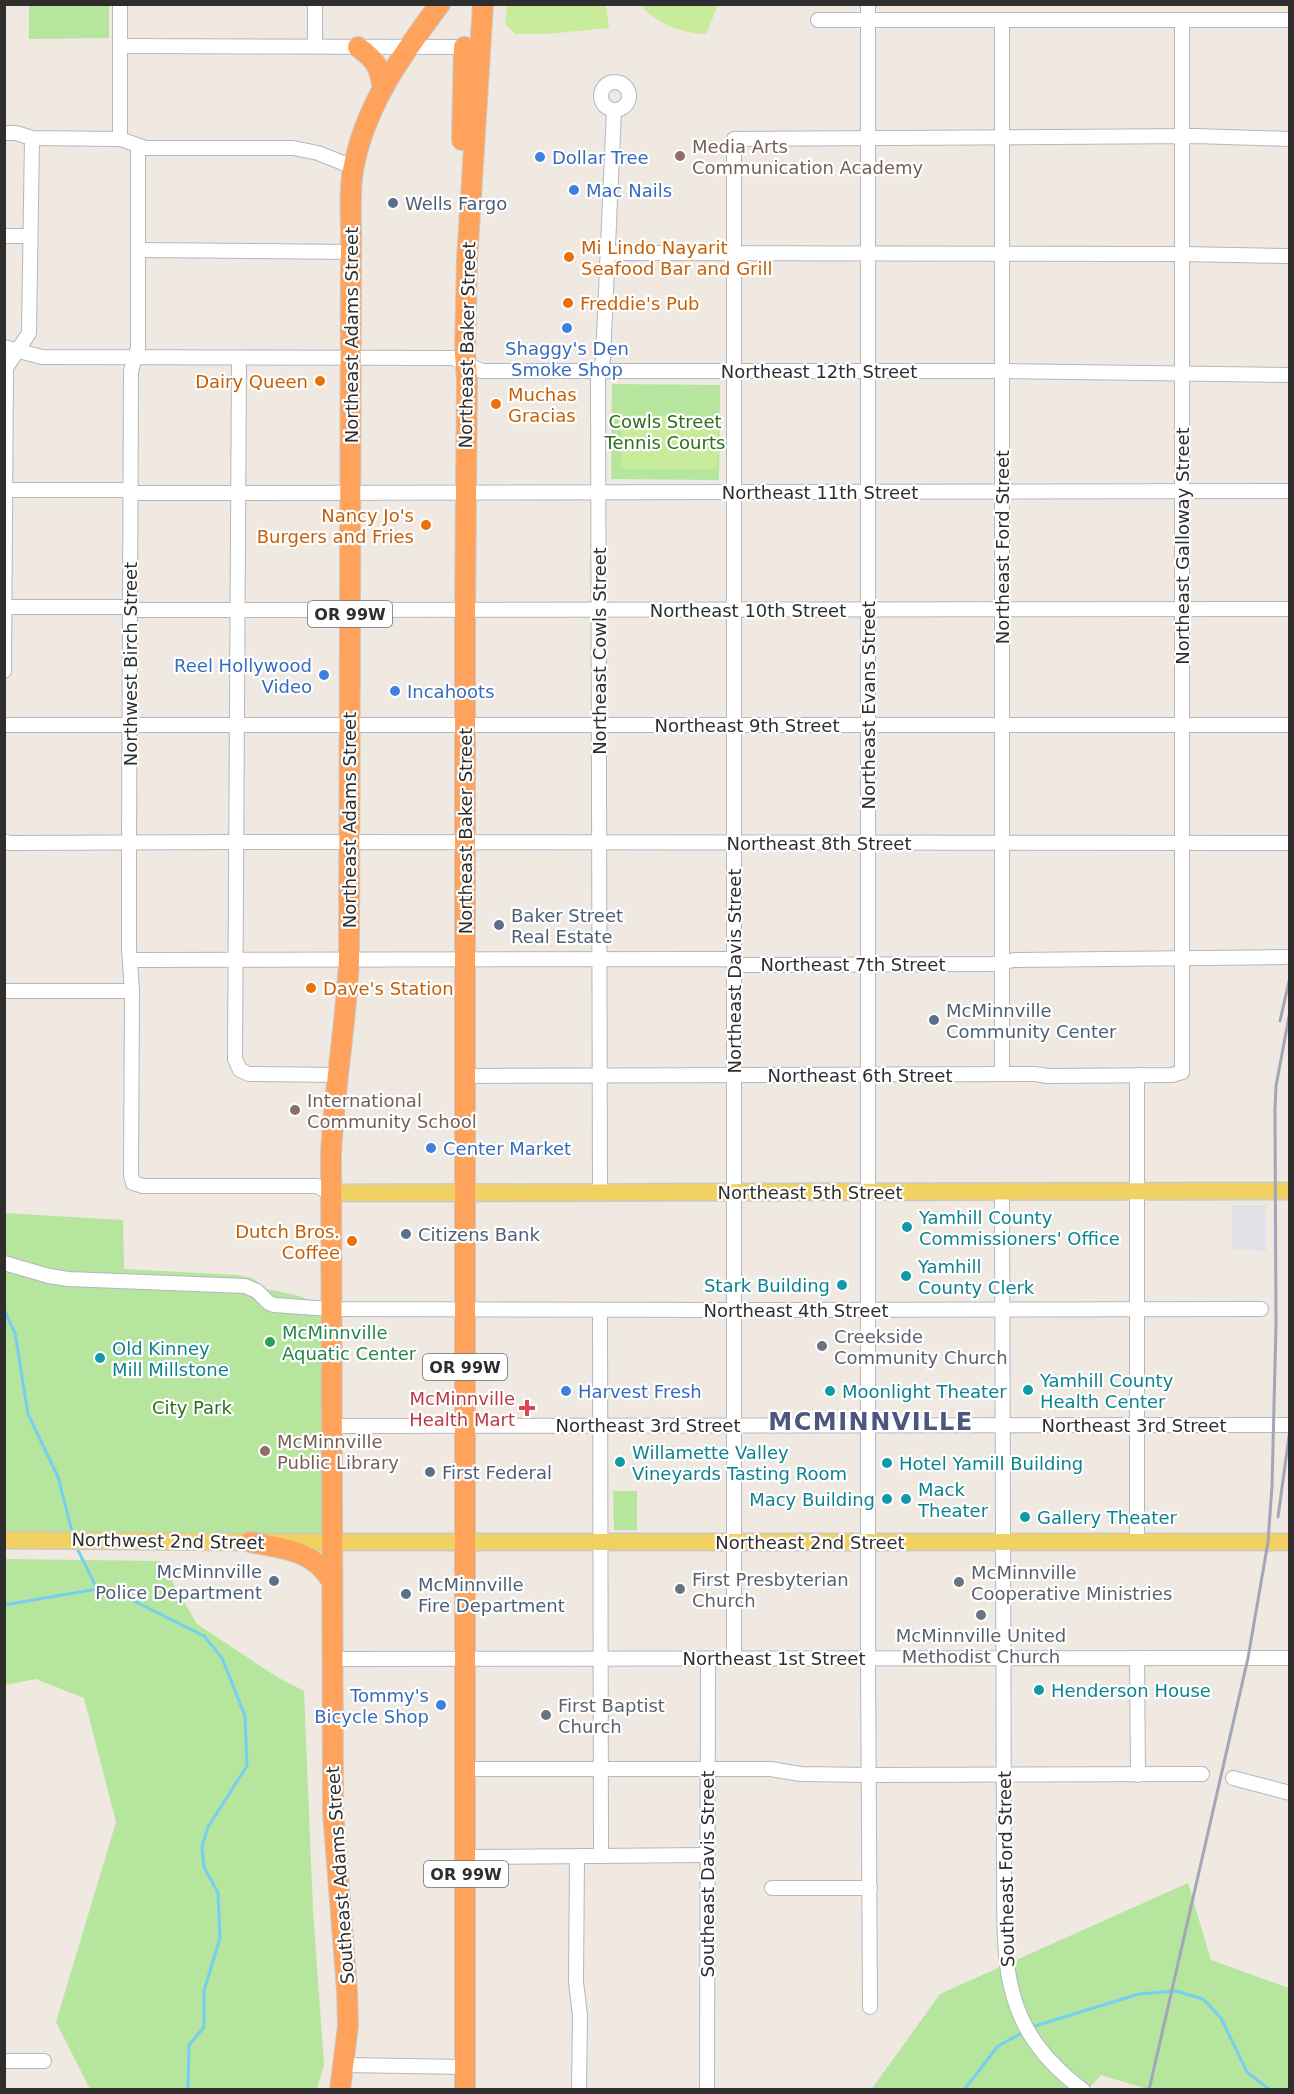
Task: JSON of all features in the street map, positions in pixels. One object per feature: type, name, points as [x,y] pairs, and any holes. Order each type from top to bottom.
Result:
[{"type":"highway","name":"Northeast Adams Street","points":[[332,1659],[330,1193],[333,1122],[346,1014],[349,960],[353,167],[364,125],[383,88],[440,4]]},
{"type":"highway","name":"Northeast Baker Street","points":[[466,1659],[465,493],[467,260],[472,47],[483,4]]},
{"type":"highway","points":[[358,47],[376,62],[380,69],[383,88]]},
{"type":"highway","points":[[250,1542],[289,1550],[311,1558],[320,1564],[331,1580]]},
{"type":"highway","name":"Southeast Adams Street","points":[[332,1659],[333,1812],[348,2026],[340,2090]]},
{"type":"highway","name":"OR 99W","points":[[465,2090],[466,1659]]},
{"type":"main road","name":"Northeast 5th Street","points":[[330,1193],[1290,1191]]},
{"type":"main road","name":"Northwest 2nd Street","points":[[4,1540],[331,1542]]},
{"type":"main road","name":"Northeast 2nd Street","points":[[331,1542],[1290,1542]]},
{"type":"street","points":[[120,4],[120,139]]},
{"type":"street","points":[[315,4],[315,46]]},
{"type":"street","name":"Northeast Evans Street","points":[[868,4],[870,2007]]},
{"type":"street","points":[[818,20],[1290,20]]},
{"type":"street","name":"Northeast Ford Street","points":[[1002,20],[1002,1074]]},
{"type":"street","name":"Northeast Galloway Street","points":[[1182,20],[1182,1072]]},
{"type":"street","points":[[120,46],[472,47]]},
{"type":"street","name":"Northeast Cowls Street","points":[[600,1192],[598,378],[603,359],[614,110]]},
{"type":"street","points":[[4,133],[16,133],[32,138],[120,139],[138,147],[293,148],[318,153],[353,167]]},
{"type":"street","points":[[868,138],[1182,136],[1290,139]]},
{"type":"street","points":[[4,671],[6,368],[11,349],[29,333],[32,138]]},
{"type":"street","name":"Northeast Davis Street","points":[[734,1658],[734,139],[868,138]]},
{"type":"street","name":"Northwest Birch Street","points":[[138,147],[138,348],[131,371],[129,725],[132,991],[131,1175],[133,1183],[143,1186],[317,1186],[330,1193]]},
{"type":"street","points":[[4,236],[30,236]]},
{"type":"street","points":[[139,250],[351,252]]},
{"type":"street","points":[[608,253],[1290,256]]},
{"type":"street","name":"Northeast 12th Street","points":[[11,349],[42,357],[453,358],[482,371],[1002,371],[1290,375]]},
{"type":"street","points":[[239,358],[235,1059],[240,1070],[249,1074],[339,1075]]},
{"type":"street","name":"Northeast 11th Street","points":[[5,490],[131,491],[136,493],[1290,491]]},
{"type":"street","name":"Northeast 10th Street","points":[[5,607],[140,610],[1290,609]]},
{"type":"street","name":"Northeast 9th Street","points":[[4,725],[1290,725]]},
{"type":"street","name":"Northeast 8th Street","points":[[4,841],[10,843],[129,844],[237,842],[1290,843]]},
{"type":"street","name":"Northeast 7th Street","points":[[130,960],[726,959],[743,965],[994,964],[1014,960],[1285,957]]},
{"type":"street","points":[[4,991],[132,991]]},
{"type":"street","name":"Northeast 6th Street","points":[[465,1076],[1172,1075],[1182,1072]]},
{"type":"street","points":[[1137,1075],[1137,1542]]},
{"type":"street","points":[[1002,1192],[1004,1659]]},
{"type":"street","name":"Northeast 4th Street","points":[[4,1263],[68,1279],[245,1286],[256,1291],[274,1305],[331,1309],[1261,1309]]},
{"type":"street","points":[[600,1310],[601,1856]]},
{"type":"street","name":"Northeast 3rd Street","points":[[331,1426],[1290,1425]]},
{"type":"street","points":[[1137,1658],[1138,1775]]},
{"type":"street","name":"Northeast 1st Street","points":[[332,1659],[1290,1658]]},
{"type":"street","name":"Southeast Davis Street","points":[[707,2090],[708,1659]]},
{"type":"street","name":"Southeast Ford Street","points":[[1004,1659],[1005,1941],[1011,1988],[1032,2040],[1065,2076],[1083,2090]]},
{"type":"street","points":[[466,1770],[708,1768],[770,1769],[801,1774],[870,1775],[1202,1774]]},
{"type":"street","points":[[1233,1778],[1290,1793]]},
{"type":"street","points":[[466,1857],[707,1855]]},
{"type":"street","points":[[577,1856],[576,1982],[580,2015],[579,2090]]},
{"type":"street","points":[[772,1888],[870,1888]]},
{"type":"street","points":[[4,2061],[44,2061]]},
{"type":"street","points":[[344,2065],[465,2067]]},
{"type":"shaded area","points":[[878,4],[1289,4],[1289,11],[878,11]]},
{"type":"shaded area","points":[[1232,1205],[1266,1205],[1266,1251],[1232,1249]]},
{"type":"green space","points":[[606,4],[609,28],[547,34],[515,34],[505,24],[507,5]]},
{"type":"green space","points":[[29,5],[109,5],[109,38],[29,39]]},
{"type":"green space","points":[[641,5],[718,5],[706,34],[688,32],[670,26],[647,12]]},
{"type":"green space","name":"Cowls Street Tennis Courts","points":[[612,384],[720,385],[719,480],[611,479]]},
{"type":"green space","points":[[625,416],[714,416],[718,421],[718,465],[715,469],[625,469],[621,465],[621,421]]},
{"type":"green space","name":"City Park","points":[[4,1213],[123,1220],[124,1269],[238,1275],[252,1278],[267,1289],[299,1296],[331,1309],[331,1542],[5,1532]]},
{"type":"green space","points":[[613,1491],[637,1491],[637,1530],[614,1530]]},
{"type":"green space","points":[[5,1559],[160,1561],[197,1624],[277,1677],[304,1691],[313,1911],[324,2065],[317,2089],[90,2089],[56,2022],[116,1822],[84,1698],[36,1679],[5,1685]]},
{"type":"green space","points":[[1188,1883],[1211,1960],[1289,1988],[1289,2089],[1147,2089],[1101,2075],[1088,2089],[871,2090],[940,1994]]},
{"type":"waterway","points":[[4,1310],[15,1333],[28,1414],[58,1477],[72,1531]]},
{"type":"waterway","points":[[77,1548],[97,1589]]},
{"type":"waterway","points":[[4,1605],[97,1589],[120,1594],[204,1636],[222,1658],[245,1716],[247,1766],[208,1827],[202,1847],[204,1867],[218,1893],[220,1938],[204,1991],[204,2027],[189,2045],[188,2090]]},
{"type":"waterway","points":[[1035,2026],[1139,1994],[1176,1991],[1203,1999],[1221,2018],[1247,2072],[1270,2090]]},
{"type":"waterway","points":[[964,2090],[998,2046],[1020,2034]]},
{"type":"railway","points":[[1280,1021],[1290,977]]},
{"type":"railway","points":[[1149,2090],[1248,1658],[1268,1542],[1272,1486],[1276,1325],[1275,1110],[1276,1086],[1290,1011]]},
{"type":"railway","points":[[1278,1517],[1290,1429]]},
{"type":"place","name":"Media Arts Communication Academy","points":[[680,156]]},
{"type":"place","name":"Dollar Tree","points":[[540,157]]},
{"type":"place","name":"Mac Nails","points":[[574,190]]},
{"type":"place","name":"Wells Fargo","points":[[393,203]]},
{"type":"place","name":"Mi Lindo Nayarit Seafood Bar and Grill","points":[[569,257]]},
{"type":"place","name":"Freddie's Pub","points":[[568,303]]},
{"type":"place","name":"Shaggy's Den Smoke Shop","points":[[567,328]]},
{"type":"place","name":"Dairy Queen","points":[[320,381]]},
{"type":"place","name":"Muchas Gracias","points":[[496,404]]},
{"type":"place","name":"Nancy Jo's Burgers and Fries","points":[[426,525]]},
{"type":"place","name":"Reel Hollywood Video","points":[[324,675]]},
{"type":"place","name":"Incahoots","points":[[395,691]]},
{"type":"place","name":"Baker Street Real Estate","points":[[499,925]]},
{"type":"place","name":"Dave's Station","points":[[311,988]]},
{"type":"place","name":"McMinnville Community Center","points":[[934,1020]]},
{"type":"place","name":"International Community School","points":[[295,1110]]},
{"type":"place","name":"Center Market","points":[[431,1148]]},
{"type":"place","name":"Yamhill County Commissioners' Office","points":[[907,1227]]},
{"type":"place","name":"Citizens Bank","points":[[406,1234]]},
{"type":"place","name":"Dutch Bros. Coffee","points":[[352,1241]]},
{"type":"place","name":"Yamhill County Clerk","points":[[906,1276]]},
{"type":"place","name":"Stark Building","points":[[842,1285]]},
{"type":"place","name":"McMinnville Aquatic Center","points":[[270,1342]]},
{"type":"place","name":"Creekside Community Church","points":[[822,1346]]},
{"type":"place","name":"Old Kinney Mill Millstone","points":[[100,1358]]},
{"type":"place","name":"Yamhill County Health Center","points":[[1028,1390]]},
{"type":"place","name":"Harvest Fresh","points":[[566,1391]]},
{"type":"place","name":"Moonlight Theater","points":[[830,1391]]},
{"type":"place","name":"McMinnville Health Mart","points":[[527,1408]]},
{"type":"place","name":"McMinnville Public Library","points":[[265,1451]]},
{"type":"place","name":"Willamette Valley Vineyards Tasting Room","points":[[620,1462]]},
{"type":"place","name":"Hotel Yamill Building","points":[[887,1463]]},
{"type":"place","name":"First Federal","points":[[430,1472]]},
{"type":"place","name":"Macy Building","points":[[887,1499]]},
{"type":"place","name":"Mack Theater","points":[[906,1499]]},
{"type":"place","name":"Gallery Theater","points":[[1025,1517]]},
{"type":"place","name":"McMinnville Police Department","points":[[274,1581]]},
{"type":"place","name":"McMinnville Cooperative Ministries","points":[[959,1582]]},
{"type":"place","name":"First Presbyterian Church","points":[[680,1589]]},
{"type":"place","name":"McMinnville Fire Department","points":[[406,1594]]},
{"type":"place","name":"McMinnville United Methodist Church","points":[[981,1615]]},
{"type":"place","name":"Henderson House","points":[[1039,1690]]},
{"type":"place","name":"Tommy's Bicycle Shop","points":[[441,1705]]},
{"type":"place","name":"First Baptist Church","points":[[546,1715]]},
{"type":"district","name":"MCMINNVILLE","points":[[871,1422]]}]
